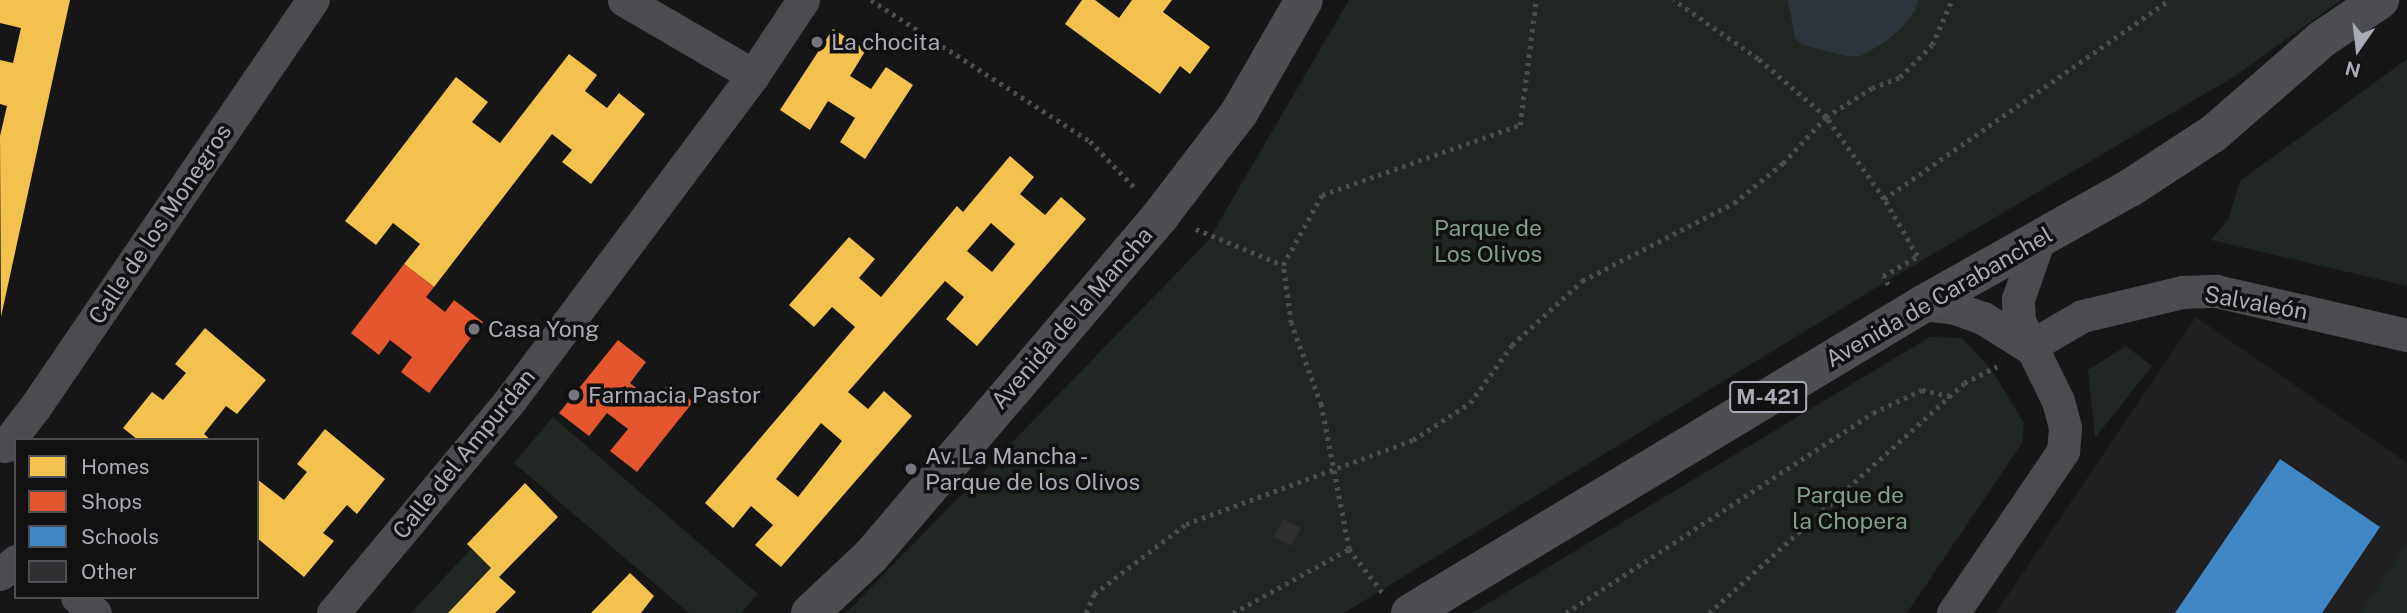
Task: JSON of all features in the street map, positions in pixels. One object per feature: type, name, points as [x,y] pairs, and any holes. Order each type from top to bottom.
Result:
[{"type":"main road","name":"Avenida de la Mancha","points":[[810,613],[871,556],[1161,215],[1239,113],[1304,0]]},
{"type":"main road","name":"Avenida de Carabanchel","points":[[1401,608],[1914,309],[2130,188],[2214,133],[2322,39],[2379,0]]},
{"type":"main road","points":[[2322,39],[2399,0]]},
{"type":"street","name":"Calle de los Monegros","points":[[14,438],[313,0]]},
{"type":"street","points":[[624,0],[760,65]]},
{"type":"street","name":"Calle del Ampurdan","points":[[760,65],[796,0]]},
{"type":"street","name":"Calle del Ampurdan","points":[[333,613],[512,399],[760,65],[803,0]]},
{"type":"street","points":[[1952,613],[2063,450],[2065,426],[2058,401],[2018,321],[2018,299],[2039,239]]},
{"type":"street","name":"Salvaleón","points":[[2029,347],[2082,316],[2182,292],[2216,292],[2407,335]]},
{"type":"street","points":[[1914,309],[1955,308],[1983,318],[2029,347]]},
{"type":"street","points":[[0,574],[14,563]]},
{"type":"street","points":[[79,599],[95,613]]},
{"type":"path","points":[[871,0],[1090,141],[1161,215],[1283,265]]},
{"type":"path","points":[[1401,608],[1349,550],[1321,405],[1291,323],[1283,265],[1322,195],[1520,125],[1536,0]]},
{"type":"path","points":[[1673,0],[1758,59],[1826,117],[1884,199],[1917,256],[1882,276],[1914,309]]},
{"type":"path","points":[[1685,7],[1689,0]]},
{"type":"path","points":[[1086,613],[1094,594],[1186,524],[1413,440],[1469,403],[1512,345],[1582,281],[1734,203],[1783,163],[1826,117],[1872,88],[1900,78],[1932,45],[1952,0]]},
{"type":"path","points":[[1884,199],[2169,0]]},
{"type":"path","points":[[1709,613],[1964,383],[1998,365]]},
{"type":"path","points":[[1566,613],[1873,413],[1922,390],[1950,396]]},
{"type":"path","points":[[1233,613],[1349,550]]},
{"type":"shaded area","points":[[1788,0],[1918,0],[1915,11],[1902,28],[1885,42],[1861,56],[1846,56],[1803,45],[1795,38]]},
{"type":"shaded area","points":[[2196,317],[2407,463],[2407,613],[1996,613]]},
{"type":"green space","name":"Parque de Los Olivos","points":[[1349,0],[2341,0],[2235,76],[1887,281],[1344,613],[846,613],[1208,241]]},
{"type":"green space","points":[[2407,59],[2407,286],[2211,240],[2228,220],[2240,181]]},
{"type":"green space","name":"Parque de la Chopera","points":[[1930,337],[1962,338],[1991,369],[2024,423],[2022,443],[1907,613],[1472,613]]},
{"type":"green space","points":[[2126,346],[2152,366],[2095,438],[2088,370]]},
{"type":"green space","points":[[553,417],[758,594],[741,613],[689,613],[514,463]]},
{"type":"green space","points":[[2407,544],[2407,613],[2360,613]]},
{"type":"green space","points":[[471,549],[491,568],[448,613],[411,613]]},
{"type":"building: Homes","points":[[0,0],[70,0],[1,317],[0,136],[7,106],[0,104],[0,60],[13,63],[21,28],[0,23]]},
{"type":"building: Homes","points":[[1082,0],[1095,0],[1119,18],[1132,0],[1172,0],[1163,12],[1210,47],[1190,74],[1180,66],[1160,94],[1065,24]]},
{"type":"building: Homes","points":[[833,29],[866,50],[850,76],[871,89],[886,67],[913,85],[865,159],[840,142],[855,118],[828,101],[810,130],[780,110]]},
{"type":"building: Homes","points":[[569,54],[597,75],[585,91],[607,108],[619,93],[645,114],[591,184],[562,162],[572,150],[552,134],[434,287],[404,264],[420,244],[393,223],[376,245],[345,221],[456,77],[488,102],[472,122],[500,143]]},
{"type":"building: Homes","points":[[1010,156],[1034,177],[1020,194],[1045,215],[1061,197],[1086,219],[977,346],[946,319],[964,297],[945,281],[848,392],[868,409],[884,391],[912,416],[781,567],[755,545],[773,525],[751,506],[733,528],[705,503],[855,327],[832,307],[814,327],[789,305],[849,237],[875,259],[859,278],[881,297],[957,206],[963,212]],"holes":[[[991,223],[1015,244],[992,272],[967,251]],[[821,423],[842,441],[798,497],[776,479]]]},
{"type":"building: Homes","points":[[205,328],[266,380],[237,414],[226,406],[204,434],[209,438],[136,438],[123,428],[152,392],[163,400],[186,373],[175,364]]},
{"type":"building: Homes","points":[[325,429],[385,479],[357,514],[347,505],[323,533],[334,541],[304,577],[259,540],[259,481],[284,500],[307,472],[297,464]]},
{"type":"building: Homes","points":[[525,483],[558,517],[499,577],[516,592],[495,613],[448,613],[491,568],[467,544]]},
{"type":"building: Homes","points":[[630,573],[654,596],[641,613],[591,613]]},
{"type":"building: Shops","points":[[404,264],[434,287],[426,297],[445,312],[454,300],[483,322],[429,393],[401,372],[412,357],[390,340],[379,355],[351,333]]},
{"type":"building: Shops","points":[[618,340],[646,362],[630,383],[654,402],[669,383],[693,402],[637,472],[610,451],[628,429],[607,413],[589,436],[559,413]]},
{"type":"building: Schools","points":[[2280,459],[2380,527],[2322,613],[2175,613]]},
{"type":"building: Other","points":[[1283,519],[1301,528],[1292,546],[1274,537]]},
{"type":"place","name":"La chocita","points":[[817,42]]},
{"type":"place","name":"Casa Yong","points":[[474,329]]},
{"type":"place","name":"Farmacia Pastor","points":[[574,395]]},
{"type":"place","name":"Av. La Mancha - Parque de los Olivos","points":[[911,469]]}]
